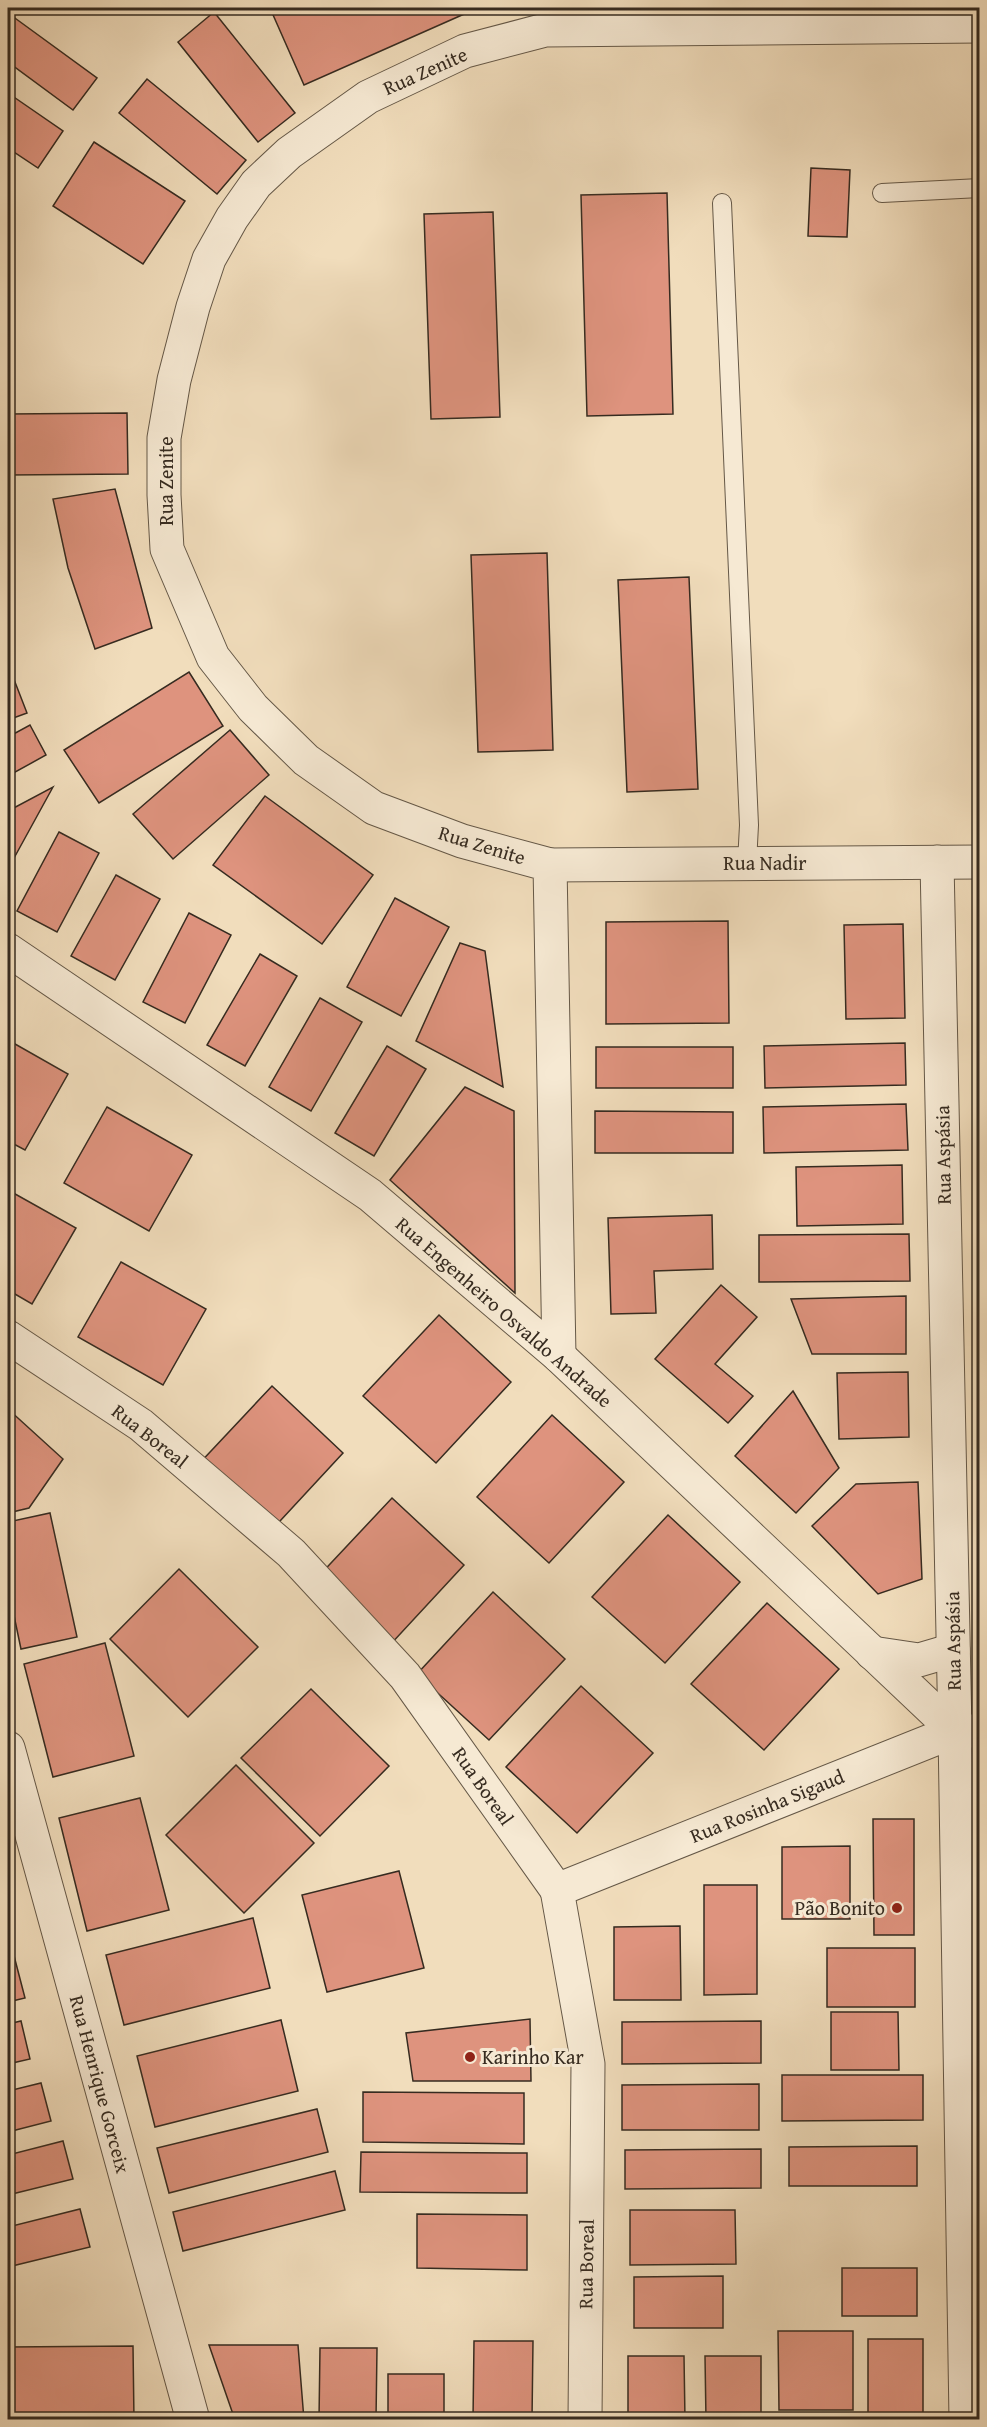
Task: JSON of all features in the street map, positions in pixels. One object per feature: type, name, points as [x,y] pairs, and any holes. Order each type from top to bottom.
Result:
[{"type":"street","name":"Rua Zenite","points":[[559,1356],[550,865],[462,841],[374,808],[306,760],[253,708],[213,657],[167,549],[164,438],[174,380],[193,307],[209,259],[232,218],[256,184],[290,153],[368,97],[465,51],[545,30],[932,17],[980,26]]},
{"type":"street","name":"Rua Aspásia","points":[[937,862],[953,1650],[967,1731],[966,2420]]},
{"type":"street","name":"Rua Nadir","points":[[550,865],[980,862]]},
{"type":"street","name":"Rua Engenheiro Osvaldo Andrade","points":[[8,950],[370,1195],[559,1356],[872,1653],[967,1731]]},
{"type":"street","name":"Rua Boreal","points":[[8,1336],[141,1425],[291,1553],[405,1676],[557,1890],[588,2064],[585,2420]]},
{"type":"street","points":[[872,1653],[919,1660],[953,1650]]},
{"type":"street","name":"Rua Rosinha Sigaud","points":[[557,1890],[967,1731]]},
{"type":"street","name":"Rua Henrique Gorceix","points":[[8,1748],[193,2420]]},
{"type":"lane","points":[[882,193],[980,188]]},
{"type":"lane","points":[[722,202],[749,825],[747,863]]},
{"type":"building","points":[[270,8],[470,8],[471,11],[304,85]]},
{"type":"building","points":[[214,12],[295,113],[258,142],[178,42]]},
{"type":"building","points":[[8,13],[97,78],[73,110],[8,62]]},
{"type":"building","points":[[147,79],[246,160],[217,194],[119,113]]},
{"type":"building","points":[[8,93],[63,131],[38,168],[8,148]]},
{"type":"building","points":[[94,142],[185,201],[143,264],[53,206]]},
{"type":"building","points":[[811,168],[850,170],[847,237],[808,236]]},
{"type":"building","points":[[667,193],[673,414],[587,416],[581,195]]},
{"type":"building","points":[[493,212],[500,417],[431,419],[424,214]]},
{"type":"building","points":[[127,413],[128,474],[8,475],[8,414]]},
{"type":"building","points":[[115,489],[152,628],[95,649],[68,568],[53,499]]},
{"type":"building","points":[[547,553],[553,750],[478,752],[471,555]]},
{"type":"building","points":[[689,577],[698,789],[627,792],[618,580]]},
{"type":"building","points":[[8,664],[27,713],[8,720]]},
{"type":"building","points":[[189,672],[223,726],[99,803],[64,750]]},
{"type":"building","points":[[30,725],[46,755],[8,776],[8,737]]},
{"type":"building","points":[[230,730],[269,775],[173,859],[133,814]]},
{"type":"building","points":[[53,787],[8,869],[8,811]]},
{"type":"building","points":[[265,796],[373,875],[322,944],[213,865]]},
{"type":"building","points":[[59,832],[99,853],[57,932],[17,911]]},
{"type":"building","points":[[116,875],[160,899],[115,980],[71,956]]},
{"type":"building","points":[[395,898],[449,927],[401,1016],[347,987]]},
{"type":"building","points":[[189,913],[231,935],[185,1023],[143,1002]]},
{"type":"building","points":[[728,921],[729,1023],[606,1024],[606,922]]},
{"type":"building","points":[[903,924],[905,1018],[846,1019],[844,925]]},
{"type":"building","points":[[460,943],[485,951],[503,1087],[416,1041]]},
{"type":"building","points":[[260,954],[297,976],[245,1066],[207,1045]]},
{"type":"building","points":[[320,998],[362,1022],[311,1111],[269,1087]]},
{"type":"building","points":[[8,1040],[68,1074],[25,1150],[8,1141]]},
{"type":"building","points":[[905,1043],[906,1085],[765,1088],[764,1046]]},
{"type":"building","points":[[387,1046],[426,1069],[374,1156],[335,1133]]},
{"type":"building","points":[[596,1047],[733,1047],[733,1088],[596,1088]]},
{"type":"building","points":[[465,1087],[514,1111],[515,1293],[390,1180]]},
{"type":"building","points":[[906,1104],[908,1150],[764,1153],[763,1107]]},
{"type":"building","points":[[107,1107],[192,1155],[149,1231],[64,1183]]},
{"type":"building","points":[[595,1111],[733,1112],[733,1153],[595,1153]]},
{"type":"building","points":[[902,1165],[903,1224],[797,1226],[796,1167]]},
{"type":"building","points":[[8,1190],[76,1228],[32,1304],[8,1290]]},
{"type":"building","points":[[712,1215],[713,1269],[654,1271],[656,1313],[611,1314],[608,1218]]},
{"type":"building","points":[[909,1234],[910,1281],[759,1282],[759,1235]]},
{"type":"building","points":[[121,1262],[206,1309],[163,1385],[78,1337]]},
{"type":"building","points":[[721,1285],[757,1317],[715,1364],[753,1396],[728,1423],[655,1359]]},
{"type":"building","points":[[906,1296],[906,1354],[812,1354],[791,1299]]},
{"type":"building","points":[[439,1315],[511,1382],[436,1463],[363,1396]]},
{"type":"building","points":[[908,1372],[909,1437],[839,1439],[837,1373]]},
{"type":"building","points":[[272,1386],[343,1453],[268,1534],[196,1467]]},
{"type":"building","points":[[793,1391],[839,1468],[796,1513],[735,1456]]},
{"type":"building","points":[[8,1409],[63,1459],[29,1508],[8,1513]]},
{"type":"building","points":[[552,1415],[624,1482],[549,1563],[477,1497]]},
{"type":"building","points":[[918,1482],[922,1579],[878,1594],[812,1526],[856,1484]]},
{"type":"building","points":[[392,1498],[464,1565],[389,1646],[316,1579]]},
{"type":"building","points":[[50,1513],[77,1637],[21,1649],[8,1587],[8,1522]]},
{"type":"building","points":[[668,1515],[740,1582],[665,1663],[592,1597]]},
{"type":"building","points":[[179,1569],[258,1647],[188,1717],[110,1639]]},
{"type":"building","points":[[493,1592],[565,1659],[489,1740],[417,1674]]},
{"type":"building","points":[[767,1603],[839,1669],[764,1750],[691,1684]]},
{"type":"building","points":[[105,1643],[134,1756],[53,1777],[24,1664]]},
{"type":"building","points":[[581,1686],[653,1753],[577,1833],[506,1767]]},
{"type":"building","points":[[311,1689],[389,1766],[320,1836],[241,1758]]},
{"type":"building","points":[[236,1765],[314,1843],[244,1913],[166,1835]]},
{"type":"building","points":[[140,1798],[169,1910],[87,1931],[59,1818]]},
{"type":"building","points":[[873,1819],[914,1819],[914,1935],[874,1935]]},
{"type":"building","points":[[850,1846],[850,1919],[782,1919],[782,1847]]},
{"type":"building","points":[[399,1871],[424,1968],[327,1992],[302,1895]]},
{"type":"building","points":[[704,1885],[757,1885],[757,1994],[704,1995]]},
{"type":"building","points":[[253,1918],[270,1988],[124,2025],[106,1955]]},
{"type":"building","points":[[680,1926],[681,2000],[614,2000],[614,1927]]},
{"type":"building","points":[[12,1948],[25,1998],[8,2002],[8,1949]]},
{"type":"building","points":[[827,1948],[915,1948],[915,2007],[827,2007]]},
{"type":"building","points":[[831,2012],[898,2012],[899,2070],[831,2070]]},
{"type":"building","name":"Karinho Kar","points":[[530,2019],[531,2081],[413,2081],[406,2033]]},
{"type":"building","points":[[281,2020],[298,2091],[155,2127],[137,2056]]},
{"type":"building","points":[[21,2021],[30,2059],[8,2064],[8,2024]]},
{"type":"building","points":[[761,2021],[761,2063],[622,2064],[622,2022]]},
{"type":"building","points":[[782,2075],[923,2075],[923,2120],[782,2121]]},
{"type":"building","points":[[41,2083],[51,2121],[8,2132],[8,2091]]},
{"type":"building","points":[[759,2084],[759,2130],[622,2130],[622,2085]]},
{"type":"building","points":[[363,2092],[524,2093],[524,2144],[363,2142]]},
{"type":"building","points":[[317,2109],[328,2152],[169,2193],[157,2148]]},
{"type":"building","points":[[63,2141],[73,2179],[8,2195],[8,2155]]},
{"type":"building","points":[[917,2146],[917,2186],[789,2186],[789,2147]]},
{"type":"building","points":[[761,2149],[761,2188],[625,2189],[625,2150]]},
{"type":"building","points":[[361,2152],[527,2153],[527,2193],[360,2192]]},
{"type":"building","points":[[335,2171],[345,2210],[183,2251],[173,2212]]},
{"type":"building","points":[[80,2209],[90,2247],[8,2267],[8,2227]]},
{"type":"building","points":[[630,2210],[735,2210],[736,2264],[630,2265]]},
{"type":"building","points":[[417,2214],[527,2215],[527,2270],[417,2268]]},
{"type":"building","points":[[842,2268],[917,2268],[917,2316],[842,2316]]},
{"type":"building","points":[[723,2276],[723,2328],[634,2328],[634,2277]]},
{"type":"building","points":[[778,2331],[853,2331],[853,2410],[779,2410]]},
{"type":"building","points":[[868,2339],[923,2339],[923,2420],[868,2420]]},
{"type":"building","points":[[474,2341],[533,2341],[532,2420],[473,2420]]},
{"type":"building","points":[[209,2345],[298,2345],[304,2420],[235,2420]]},
{"type":"building","points":[[133,2346],[134,2420],[8,2420],[8,2347]]},
{"type":"building","points":[[320,2348],[377,2348],[376,2420],[319,2420]]},
{"type":"building","points":[[628,2356],[684,2356],[685,2420],[628,2420]]},
{"type":"building","points":[[705,2356],[761,2356],[761,2420],[706,2420]]},
{"type":"building","points":[[388,2374],[444,2374],[444,2420],[388,2420]]},
{"type":"place","name":"Pão Bonito","points":[[897,1908]]},
{"type":"place","name":"Karinho Kar","points":[[470,2057]]}]
